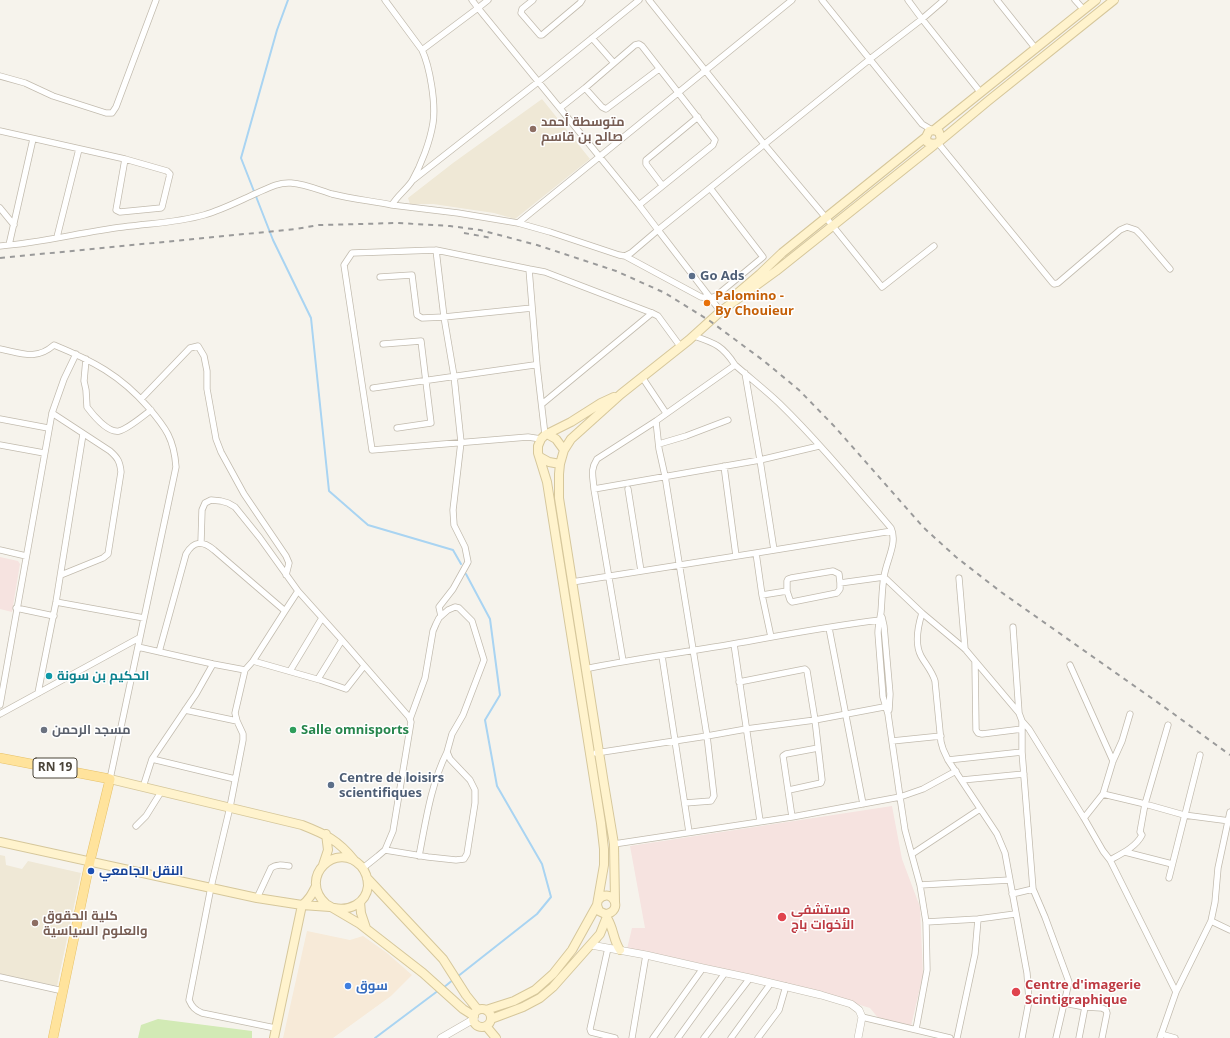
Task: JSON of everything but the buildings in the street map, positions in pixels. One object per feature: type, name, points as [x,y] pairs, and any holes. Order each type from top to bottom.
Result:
[{"type":"main road","points":[[367,878],[443,959],[478,1014],[478,1025],[481,1026],[540,998],[553,987],[591,945],[600,934],[608,916],[615,907],[614,844],[559,498],[560,464],[564,450],[571,440],[621,394],[694,336],[773,267],[782,253],[1096,0]]},
{"type":"main road","points":[[680,346],[690,332],[718,308],[832,225],[938,143],[988,100],[1114,0]]},
{"type":"main road","points":[[930,133],[928,142],[938,143]]},
{"type":"main road","points":[[930,133],[940,134],[938,143]]},
{"type":"main road","points":[[620,950],[615,943],[612,926],[608,916],[597,908],[604,865],[601,823],[548,482],[538,446],[544,436],[571,422],[601,403],[621,394]]},
{"type":"main road","points":[[544,436],[556,439],[564,450]]},
{"type":"main road","points":[[540,457],[549,462],[560,464]]},
{"type":"main road","name":"RN 19","points":[[0,758],[110,778]]},
{"type":"main road","points":[[53,1038],[90,861],[110,778],[162,792],[302,825],[326,834],[345,849],[354,861]]},
{"type":"main road","points":[[274,1038],[302,905],[307,902],[316,886],[317,875],[328,850],[326,834]]},
{"type":"main road","points":[[0,842],[257,898],[302,905],[345,909],[350,908],[360,902],[366,894],[368,883],[363,868],[349,858],[337,858],[326,862],[322,866]]},
{"type":"main road","points":[[316,886],[322,900],[366,929],[423,973],[464,1009],[478,1014],[490,1014],[488,1022],[496,1038]]},
{"type":"main road","points":[[478,1014],[514,1001],[534,990],[553,974],[572,950],[597,902],[606,895],[612,897],[615,902]]},
{"type":"main road","points":[[360,902],[362,918],[366,929]]},
{"type":"street","points":[[0,76],[25,83],[53,96],[106,113],[112,113],[116,107],[156,0]]},
{"type":"street","points":[[384,0],[422,50],[426,58],[431,83],[433,122],[425,153],[411,182]]},
{"type":"street","points":[[472,0],[639,205],[718,308]]},
{"type":"street","points":[[422,50],[488,0]]},
{"type":"street","points":[[533,0],[522,9],[521,12],[540,35],[542,35],[582,0]]},
{"type":"street","points":[[392,205],[411,182],[640,0]]},
{"type":"street","points":[[649,0],[764,144],[882,287],[934,246]]},
{"type":"street","points":[[518,223],[792,0]]},
{"type":"street","points":[[822,0],[930,133]]},
{"type":"street","points":[[908,0],[981,93]]},
{"type":"street","points":[[625,256],[944,0]]},
{"type":"street","points":[[997,0],[1036,49]]},
{"type":"street","points":[[1076,0],[1084,10]]},
{"type":"street","points":[[592,38],[614,63]]},
{"type":"street","points":[[560,108],[635,45],[639,44],[642,46],[698,117],[714,139],[714,143],[639,205]]},
{"type":"street","points":[[585,88],[602,107],[606,109],[659,69]]},
{"type":"street","points":[[662,185],[646,164],[646,160],[698,117]]},
{"type":"street","points":[[0,131],[125,159],[167,171],[169,172],[162,208],[120,212],[116,210],[125,159]]},
{"type":"street","points":[[10,245],[33,139]]},
{"type":"street","points":[[938,143],[1054,284],[1058,283],[1120,230],[1127,227],[1136,230],[1170,269]]},
{"type":"street","points":[[57,237],[79,148]]},
{"type":"street","points":[[0,246],[123,227],[183,220],[205,215],[225,208],[272,187],[291,183],[333,194],[392,205],[458,213],[518,223],[625,256],[700,297],[710,298],[716,296],[763,257]]},
{"type":"street","points":[[710,188],[763,257],[773,267]]},
{"type":"street","points":[[0,208],[14,224]]},
{"type":"street","points":[[529,269],[544,436],[372,450],[344,265],[352,253],[436,250],[545,272],[658,316],[680,346]]},
{"type":"street","points":[[436,250],[444,317],[454,376],[461,442],[453,510],[454,525],[465,547],[468,562],[453,590],[439,607],[441,616]]},
{"type":"street","points":[[380,277],[412,275],[417,315],[422,318],[532,308]]},
{"type":"street","points":[[542,404],[652,313]]},
{"type":"street","points":[[694,336],[719,346],[728,354],[735,365],[779,404],[819,446],[892,530],[893,541],[884,576],[881,620],[878,633],[883,697],[887,706],[906,830],[920,885],[926,922],[927,970],[916,1029]]},
{"type":"street","points":[[383,344],[421,341],[431,423],[397,428]]},
{"type":"street","points":[[0,349],[27,354],[38,354],[54,345],[100,366],[120,380],[158,418],[167,432],[175,456],[176,467],[110,778]]},
{"type":"street","points":[[141,400],[166,372],[179,362],[190,348],[198,346],[204,356],[207,371],[207,389],[216,438],[221,452],[244,494],[284,553],[289,563],[286,575]]},
{"type":"street","points":[[0,705],[48,428],[64,379],[76,354]]},
{"type":"street","points":[[86,359],[84,380],[87,407],[105,426],[114,431],[119,431],[151,410]]},
{"type":"street","points":[[373,388],[534,365],[537,366]]},
{"type":"street","points":[[623,661],[592,470],[597,459],[656,421],[735,365]]},
{"type":"street","points":[[745,373],[774,550]]},
{"type":"street","points":[[642,377],[666,413]]},
{"type":"street","points":[[52,413],[116,456],[120,463],[121,472],[110,548],[107,556],[61,575]]},
{"type":"street","points":[[0,420],[48,428]]},
{"type":"street","points":[[659,444],[686,436],[728,420]]},
{"type":"street","points":[[656,421],[692,651],[707,736],[714,798],[711,801],[686,803]]},
{"type":"street","points":[[38,692],[54,616],[83,434]]},
{"type":"street","points":[[0,445],[44,453]]},
{"type":"street","points":[[594,489],[760,460],[819,446]]},
{"type":"street","points":[[724,466],[736,556]]},
{"type":"street","points":[[628,489],[641,571]]},
{"type":"street","points":[[201,542],[202,510],[205,503],[211,500],[228,503],[235,507],[260,538],[298,592],[342,640],[410,719]]},
{"type":"street","points":[[572,582],[756,554],[892,530]]},
{"type":"street","points":[[201,542],[214,550],[284,610]]},
{"type":"street","points":[[159,652],[186,554],[190,548],[201,542]]},
{"type":"street","points":[[0,550],[26,556]]},
{"type":"street","points":[[756,554],[762,595],[771,637]]},
{"type":"street","points":[[834,572],[839,574],[840,590],[837,593],[792,602],[787,591],[787,582],[788,579],[791,578],[834,572]]},
{"type":"street","points":[[840,582],[884,576]]},
{"type":"street","points":[[884,576],[922,613],[965,649],[1019,713]]},
{"type":"street","points":[[959,578],[965,649]]},
{"type":"street","points":[[762,595],[787,591]]},
{"type":"street","points":[[275,1028],[208,1015],[195,1010],[188,1000],[243,740],[243,734],[237,721],[236,712],[245,670],[253,661],[284,610],[298,592]]},
{"type":"street","points":[[56,602],[144,618]]},
{"type":"street","points":[[16,608],[54,616]]},
{"type":"street","points":[[363,868],[385,850],[393,831],[411,729],[410,719],[425,678],[433,631],[441,616],[452,608],[459,608],[472,620],[484,660],[463,715],[452,734],[447,752],[437,774],[419,856]]},
{"type":"street","points":[[922,613],[918,631],[919,650],[935,680],[943,749],[948,760],[993,828],[1005,853],[1029,991],[1027,1013],[1022,1038]]},
{"type":"street","points":[[290,671],[322,618]]},
{"type":"street","points":[[585,669],[623,661],[881,620]]},
{"type":"street","points":[[1013,627],[1019,713],[1022,721],[1022,752],[1033,889],[1045,916],[1068,978],[1056,1038]]},
{"type":"street","points":[[829,628],[863,804]]},
{"type":"street","points":[[0,714],[139,638]]},
{"type":"street","points":[[318,679],[342,640]]},
{"type":"street","points":[[734,644],[760,821]]},
{"type":"street","points":[[138,647],[245,670]]},
{"type":"street","points":[[662,656],[674,741],[686,803],[689,832]]},
{"type":"street","points":[[253,661],[318,679],[346,689],[364,666]]},
{"type":"street","points":[[975,661],[977,732],[982,734],[1022,729]]},
{"type":"street","points":[[143,787],[152,759],[196,694],[213,664]]},
{"type":"street","points":[[1070,665],[1113,761]]},
{"type":"street","points":[[739,682],[806,670],[815,720],[822,782],[788,790]]},
{"type":"street","points":[[590,754],[746,729],[815,720],[887,706]]},
{"type":"street","points":[[185,710],[237,721]]},
{"type":"street","points":[[1084,818],[1103,794],[1130,714]]},
{"type":"street","points":[[1022,721],[1029,729],[1110,860],[1176,992]]},
{"type":"street","points":[[1110,860],[1125,852],[1139,841],[1142,835],[1140,832],[1145,804],[1168,725]]},
{"type":"street","points":[[892,741],[941,736]]},
{"type":"street","points":[[792,817],[783,758],[784,755],[818,748]]},
{"type":"street","points":[[385,850],[419,856],[460,860],[464,859],[467,854],[475,803],[475,790],[470,780],[450,759],[447,752]]},
{"type":"street","points":[[948,760],[1022,752]]},
{"type":"street","points":[[1169,878],[1200,755]]},
{"type":"street","points":[[152,759],[235,779]]},
{"type":"street","points":[[614,844],[792,817],[900,797],[923,789],[956,771]]},
{"type":"street","points":[[962,780],[1024,774]]},
{"type":"street","points":[[136,826],[146,816],[162,792]]},
{"type":"street","points":[[1103,794],[1184,815],[1229,821]]},
{"type":"street","points":[[912,854],[980,809]]},
{"type":"street","points":[[1175,1038],[1161,1036],[1176,992],[1211,921],[1215,902],[1218,868],[1230,812]]},
{"type":"street","points":[[1125,852],[1172,864]]},
{"type":"street","points":[[257,898],[270,868],[278,865],[289,866]]},
{"type":"street","points":[[920,885],[1010,880]]},
{"type":"street","points":[[1012,894],[1033,889]]},
{"type":"street","points":[[926,922],[978,919],[1015,914]]},
{"type":"street","points":[[957,1038],[975,954],[978,919]]},
{"type":"street","points":[[1211,921],[1230,930]]},
{"type":"street","points":[[591,945],[646,955],[786,986],[851,1004],[859,1010],[862,1017],[858,1038]]},
{"type":"street","points":[[608,948],[590,1029],[591,1032],[604,1037],[615,1038]]},
{"type":"street","points":[[632,1038],[646,955]]},
{"type":"street","points":[[654,1038],[703,968]]},
{"type":"street","points":[[678,1038],[725,973]]},
{"type":"street","points":[[0,977],[63,991]]},
{"type":"street","points":[[704,1038],[750,978]]},
{"type":"street","points":[[731,1038],[771,983]]},
{"type":"street","points":[[758,1038],[779,1010],[786,986]]},
{"type":"street","points":[[1064,1003],[1085,1007],[1102,1008],[1107,1011],[1102,1038]]},
{"type":"street","points":[[1079,1038],[1085,1007]]},
{"type":"street","points":[[441,1038],[478,1014]]},
{"type":"street","points":[[862,1017],[950,1038]]},
{"type":"shaded area","name":"متوسطة أحمد صالح بن قاسم","points":[[542,99],[590,159],[515,219],[494,213],[433,204],[410,204],[408,198],[453,163]]},
{"type":"shaded area","points":[[0,557],[18,561],[20,564],[12,612],[0,609]]},
{"type":"shaded area","name":"مستشفى الأخوات باج","points":[[892,806],[902,859],[920,907],[923,975],[911,1026],[879,1019],[870,1008],[796,986],[689,961],[627,949],[632,928],[645,928],[630,846]]},
{"type":"shaded area","name":"كلية الحقوق والعلوم السياسية","points":[[0,855],[5,856],[6,865],[22,869],[28,861],[81,873],[57,986],[0,974]]},
{"type":"shaded area","name":"سوق","points":[[307,931],[350,940],[363,936],[387,953],[412,975],[391,996],[333,1038],[283,1038]]},
{"type":"green space","points":[[158,1019],[252,1031],[252,1038],[138,1038],[141,1025]]},
{"type":"waterway","points":[[288,0],[277,30],[241,158],[273,240],[311,318],[329,491],[368,525],[453,550],[461,564]]},
{"type":"waterway","points":[[457,977],[537,914],[551,897],[542,864],[497,786],[485,720],[500,695],[490,619],[466,574]]},
{"type":"waterway","points":[[443,988],[454,979]]},
{"type":"waterway","points":[[375,1038],[439,990]]},
{"type":"railway","points":[[0,258],[296,229],[319,225],[398,223],[450,226],[480,230],[537,245],[616,271],[665,293],[710,321],[764,361],[799,390],[835,427],[924,528],[956,557],[1001,592],[1230,755]]},
{"type":"railway","points":[[464,233],[492,238]]},
{"type":"place","name":"متوسطة أحمد صالح بن قاسم","points":[[533,129]]},
{"type":"place","name":"Go Ads","points":[[692,276]]},
{"type":"place","name":"Palomino - By Chouieur","points":[[707,303]]},
{"type":"place","name":"الحكيم بن سونة","points":[[49,676]]},
{"type":"place","name":"مسجد الرحمن","points":[[44,730]]},
{"type":"place","name":"Salle omnisports","points":[[293,730]]},
{"type":"place","name":"Centre de loisirs scientifiques","points":[[331,785]]},
{"type":"place","name":"النقل الجامعي","points":[[91,871]]},
{"type":"place","name":"مستشفى الأخوات باج","points":[[782,917]]},
{"type":"place","name":"كلية الحقوق والعلوم السياسية","points":[[35,923]]},
{"type":"place","name":"سوق","points":[[348,986]]},
{"type":"place","name":"Centre d'imagerie Scintigraphique","points":[[1016,992]]}]
